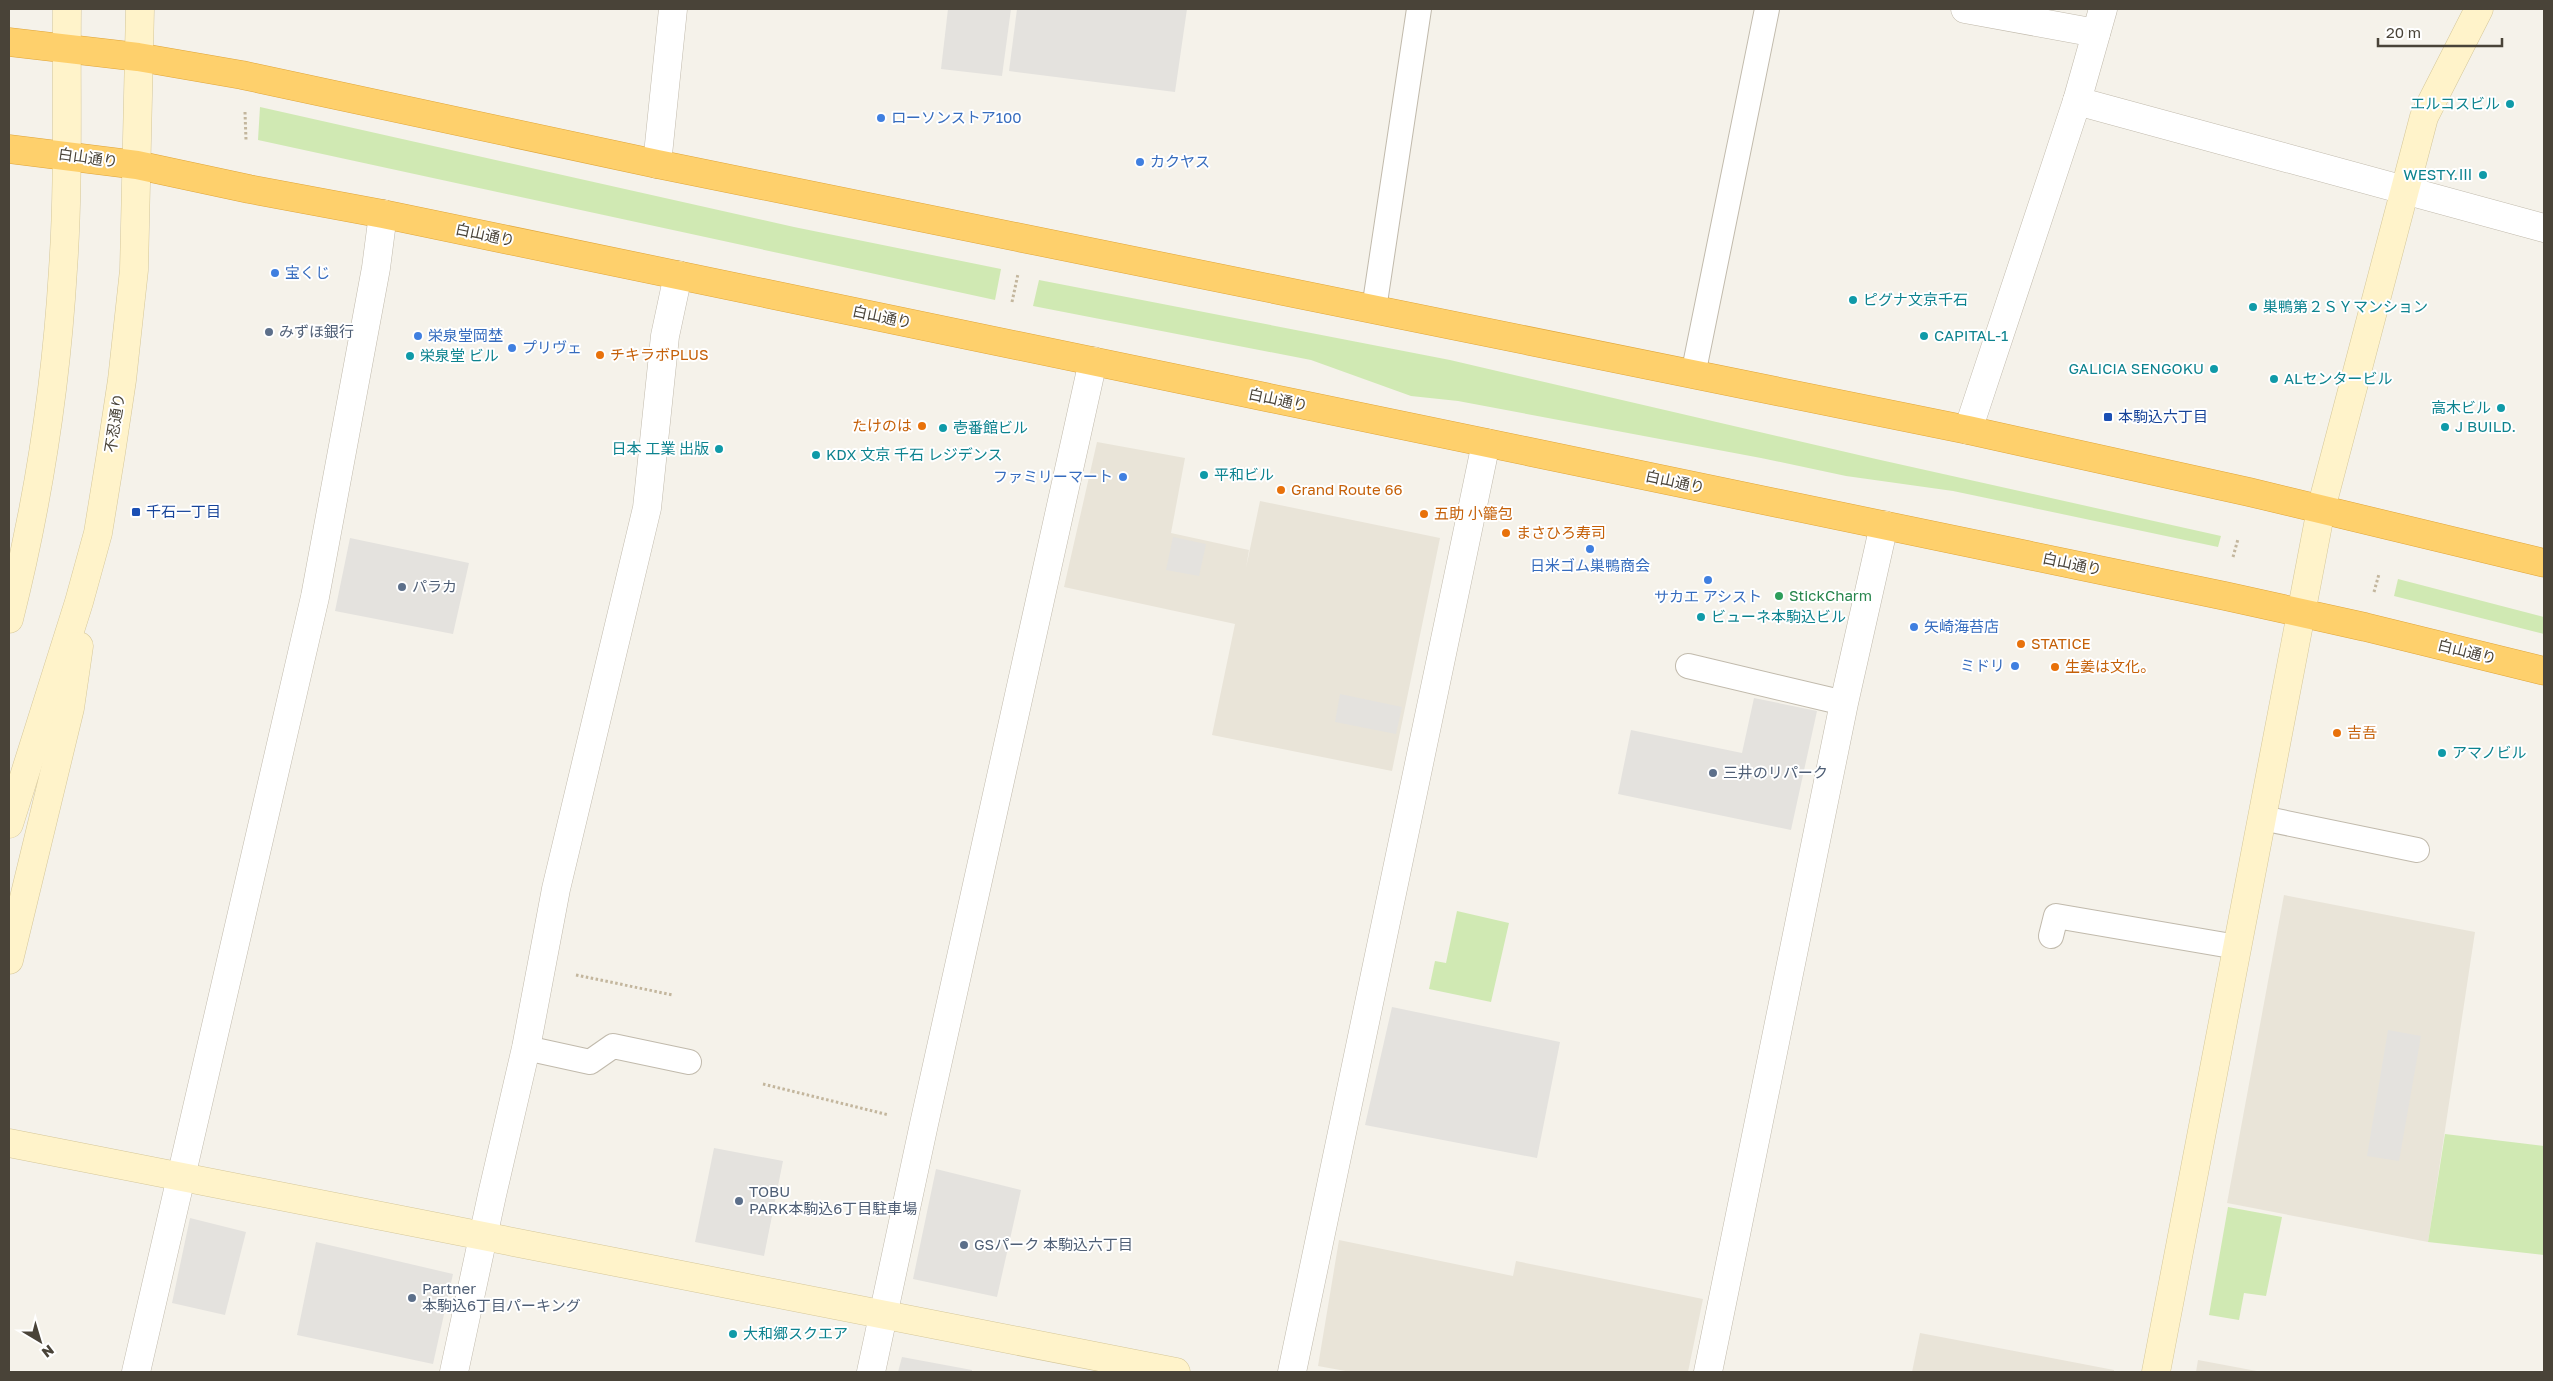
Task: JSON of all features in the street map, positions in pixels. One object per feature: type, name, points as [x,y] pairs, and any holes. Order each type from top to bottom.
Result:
[{"type":"highway","points":[[9,42],[138,57],[252,77],[657,164],[1968,430],[2321,509],[2544,563]]},
{"type":"highway","name":"白山通り","points":[[9,149],[65,154],[137,165],[249,190],[383,214],[2301,613],[2544,671]]},
{"type":"street","points":[[9,619],[28,541],[54,376],[64,266],[67,9]]},
{"type":"street","name":"不忍通り","points":[[9,824],[79,602],[98,533],[122,380],[134,270],[140,9]]},
{"type":"street","points":[[657,164],[673,9]]},
{"type":"street","points":[[1965,9],[2099,21],[2077,101],[1968,430]]},
{"type":"street","points":[[2156,1372],[2321,509],[2403,189],[2424,117],[2478,9]]},
{"type":"street","points":[[2077,101],[2544,228]]},
{"type":"street","points":[[136,1372],[315,597],[376,268],[383,214]]},
{"type":"street","points":[[454,1372],[526,1048],[556,889],[647,508],[665,336],[678,275]]},
{"type":"street","points":[[871,1372],[882,1314],[1093,361]]},
{"type":"street","points":[[1292,1372],[1486,443]]},
{"type":"street","points":[[1708,1372],[1844,703],[1884,525]]},
{"type":"street","points":[[9,960],[70,708],[80,636],[79,602]]},
{"type":"street","points":[[12,1142],[181,1177],[1176,1372]]},
{"type":"lane","points":[[1374,309],[1419,9]]},
{"type":"lane","points":[[1693,375],[1767,9]]},
{"type":"lane","points":[[1688,666],[1844,703]]},
{"type":"lane","points":[[2262,818],[2417,850]]},
{"type":"lane","points":[[2051,936],[2056,916],[2237,947]]},
{"type":"lane","points":[[526,1048],[590,1062],[613,1046],[689,1062]]},
{"type":"path","points":[[244,104],[246,140]]},
{"type":"path","points":[[1012,302],[1018,273]]},
{"type":"path","points":[[2233,557],[2238,539]]},
{"type":"path","points":[[2374,593],[2379,574]]},
{"type":"path","points":[[541,968],[673,995]]},
{"type":"path","points":[[763,1084],[924,1124]]},
{"type":"shaded area","points":[[948,9],[1011,9],[1002,76],[941,69]]},
{"type":"shaded area","points":[[1017,9],[1187,9],[1175,92],[1009,71]]},
{"type":"shaded area","points":[[1097,442],[1185,458],[1171,533],[1249,550],[1246,568],[1260,501],[1440,538],[1392,771],[1212,735],[1235,624],[1064,587]]},
{"type":"shaded area","points":[[1173,537],[1206,544],[1199,576],[1166,570]]},
{"type":"shaded area","name":"パラカ","points":[[350,538],[469,563],[453,634],[335,611]]},
{"type":"shaded area","points":[[1340,694],[1402,707],[1396,734],[1335,722]]},
{"type":"shaded area","name":"三井のリパーク","points":[[1754,698],[1817,711],[1791,830],[1618,794],[1631,730],[1742,753]]},
{"type":"shaded area","points":[[2284,895],[2475,932],[2428,1242],[2227,1203]]},
{"type":"shaded area","points":[[1392,1007],[1560,1042],[1537,1158],[1365,1125]]},
{"type":"shaded area","points":[[2388,1030],[2421,1036],[2399,1161],[2367,1156]]},
{"type":"shaded area","name":"TOBU PARK本駒込6丁目駐車場","points":[[714,1148],[783,1161],[764,1256],[695,1242]]},
{"type":"shaded area","name":"GSパーク 本駒込六丁目","points":[[936,1169],[1021,1190],[997,1297],[913,1279]]},
{"type":"shaded area","points":[[190,1218],[246,1232],[225,1315],[172,1303]]},
{"type":"shaded area","points":[[1339,1240],[1513,1276],[1516,1261],[1703,1299],[1688,1372],[1351,1372],[1318,1366]]},
{"type":"shaded area","points":[[316,1242],[453,1274],[433,1364],[297,1335]]},
{"type":"shaded area","points":[[1920,1333],[2114,1370],[2114,1372],[1912,1372]]},
{"type":"shaded area","points":[[902,1357],[972,1370],[972,1372],[898,1372]]},
{"type":"shaded area","points":[[2198,1360],[2262,1372],[2196,1372]]},
{"type":"green space","points":[[260,107],[794,227],[1001,269],[995,300],[258,140]]},
{"type":"green space","points":[[1039,280],[1450,360],[1876,459],[2221,536],[2218,547],[1953,491],[1846,476],[1761,458],[1458,401],[1411,396],[1311,360],[1033,306]]},
{"type":"green space","points":[[2398,579],[2544,617],[2544,634],[2394,596]]},
{"type":"green space","points":[[1457,911],[1509,923],[1491,1002],[1429,989],[1435,961],[1446,963]]},
{"type":"green space","points":[[2445,1134],[2544,1146],[2544,1255],[2428,1242]]},
{"type":"green space","points":[[2228,1207],[2282,1217],[2266,1296],[2244,1293],[2239,1320],[2209,1315]]},
{"type":"place","name":"エルコスビル","points":[[2510,104]]},
{"type":"place","name":"ローソンストア100","points":[[881,118]]},
{"type":"place","name":"カクヤス","points":[[1140,162]]},
{"type":"place","name":"WESTY.Ⅲ","points":[[2483,175]]},
{"type":"place","name":"宝くじ","points":[[275,273]]},
{"type":"place","name":"ピグナ文京千石","points":[[1853,300]]},
{"type":"place","name":"巣鴨第２ＳＹマンション","points":[[2253,307]]},
{"type":"place","name":"みずほ銀行","points":[[269,332]]},
{"type":"place","name":"栄泉堂岡埜","points":[[418,336]]},
{"type":"place","name":"CAPITAL-1","points":[[1924,336]]},
{"type":"place","name":"プリヴェ","points":[[512,348]]},
{"type":"place","name":"チキラボPLUS","points":[[600,355]]},
{"type":"place","name":"栄泉堂 ビル","points":[[410,356]]},
{"type":"place","name":"GALICIA SENGOKU","points":[[2214,369]]},
{"type":"place","name":"ALセンタービル","points":[[2274,379]]},
{"type":"place","name":"高木ビル","points":[[2501,408]]},
{"type":"place","name":"本駒込六丁目","points":[[2108,417]]},
{"type":"place","name":"たけのは","points":[[922,426]]},
{"type":"place","name":"J BUILD.","points":[[2445,427]]},
{"type":"place","name":"壱番館ビル","points":[[943,428]]},
{"type":"place","name":"日本 工業 出版","points":[[719,449]]},
{"type":"place","name":"KDX 文京 千石 レジデンス","points":[[816,455]]},
{"type":"place","name":"平和ビル","points":[[1204,475]]},
{"type":"place","name":"ファミリーマート","points":[[1123,477]]},
{"type":"place","name":"Grand Route 66","points":[[1281,490]]},
{"type":"place","name":"千石一丁目","points":[[136,512]]},
{"type":"place","name":"五助 小籠包","points":[[1424,514]]},
{"type":"place","name":"まさひろ寿司","points":[[1506,533]]},
{"type":"place","name":"日米ゴム巣鴨商会","points":[[1590,549]]},
{"type":"place","name":"サカエ アシスト","points":[[1708,580]]},
{"type":"place","name":"パラカ","points":[[402,587]]},
{"type":"place","name":"StickCharm","points":[[1779,596]]},
{"type":"place","name":"ビューネ本駒込ビル","points":[[1701,617]]},
{"type":"place","name":"矢崎海苔店","points":[[1914,627]]},
{"type":"place","name":"STATICE","points":[[2021,644]]},
{"type":"place","name":"ミドリ","points":[[2015,666]]},
{"type":"place","name":"生姜は文化。","points":[[2055,667]]},
{"type":"place","name":"吉吾","points":[[2337,733]]},
{"type":"place","name":"アマノビル","points":[[2442,753]]},
{"type":"place","name":"三井のリパーク","points":[[1713,773]]},
{"type":"place","name":"TOBU PARK本駒込6丁目駐車場","points":[[739,1201]]},
{"type":"place","name":"GSパーク 本駒込六丁目","points":[[964,1245]]},
{"type":"place","name":"Partner 本駒込6丁目パーキング","points":[[412,1298]]},
{"type":"place","name":"大和郷スクエア","points":[[733,1334]]}]
